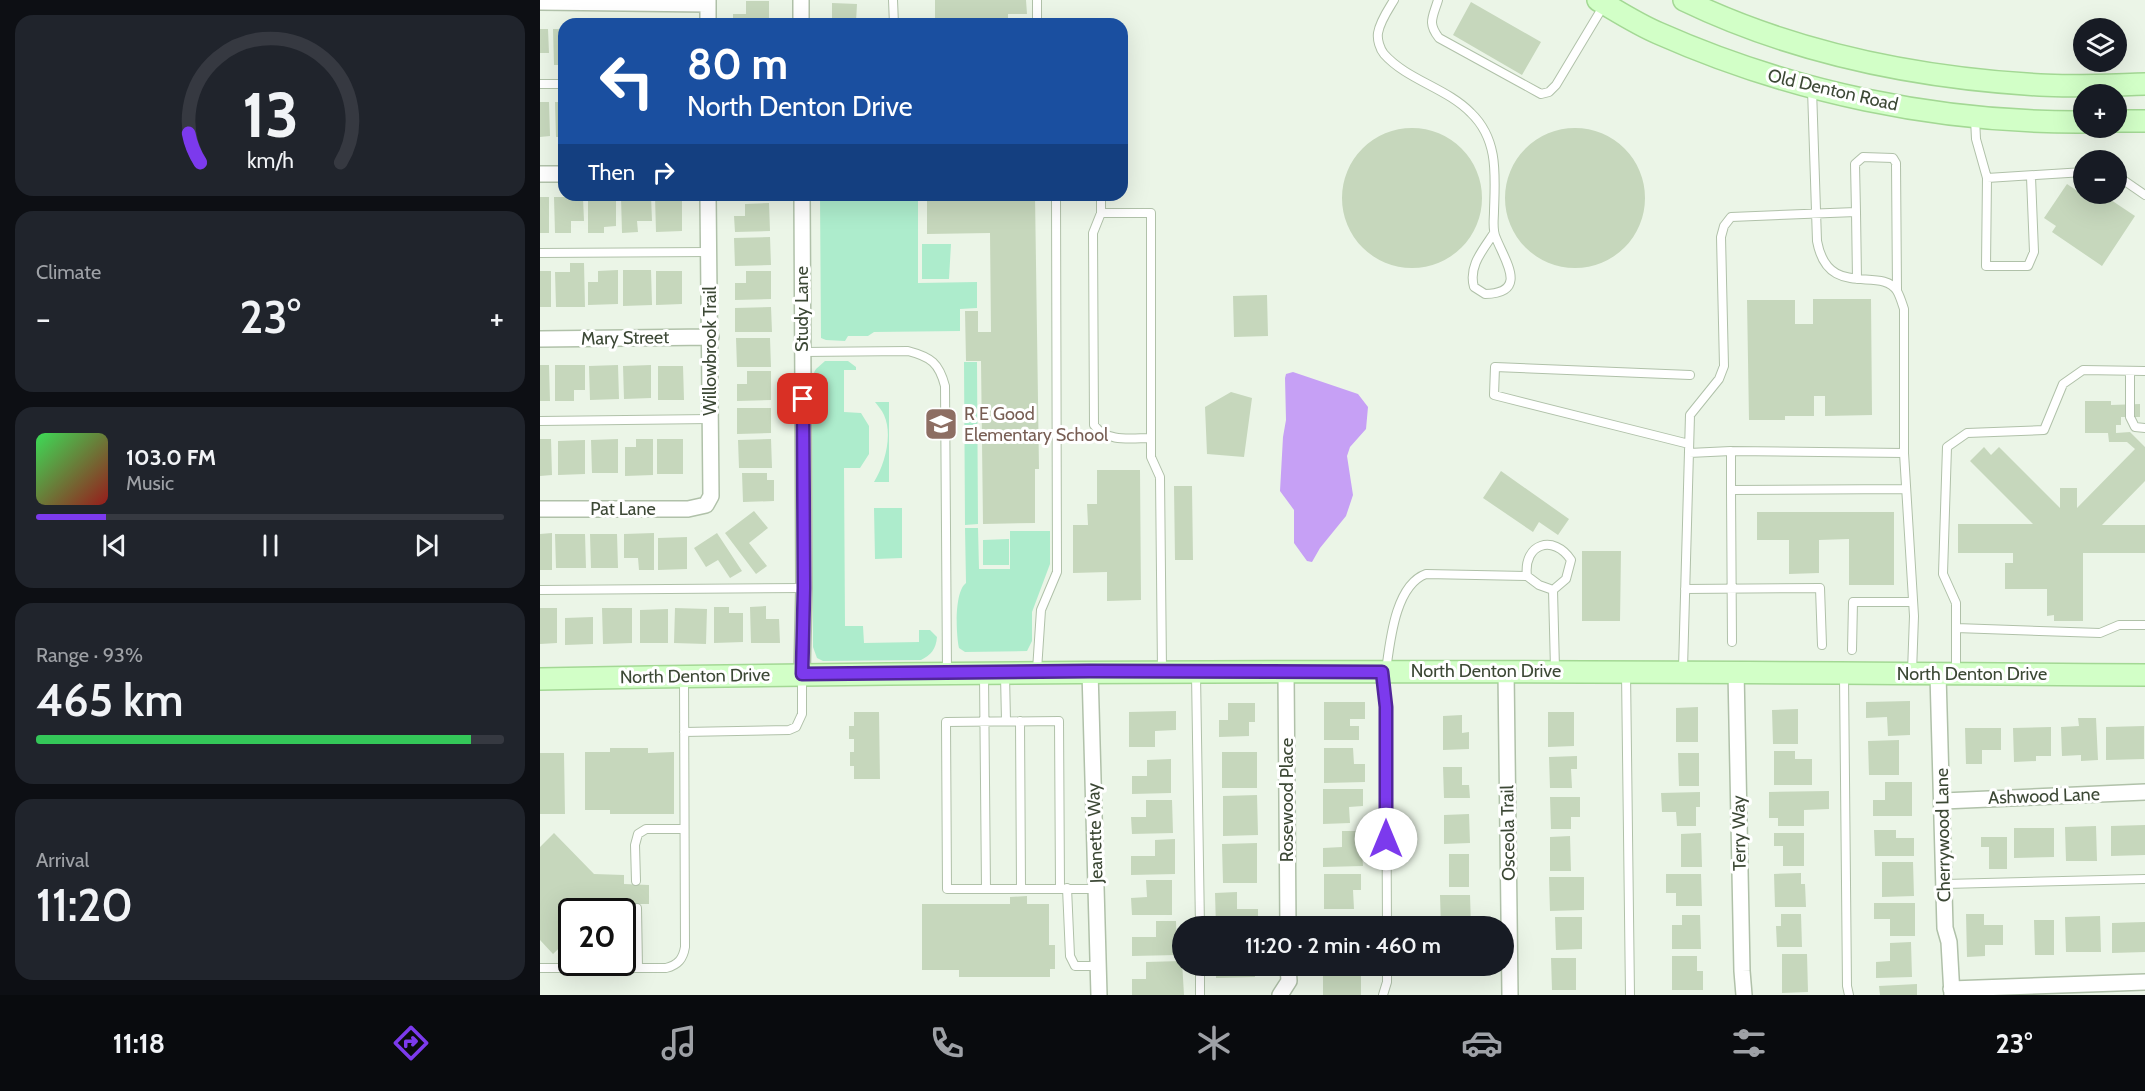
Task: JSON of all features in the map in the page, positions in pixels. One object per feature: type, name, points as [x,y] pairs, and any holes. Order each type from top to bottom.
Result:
[{"type":"street","points":[[801,0],[801,18]]},
{"type":"street","name":"Old Denton Road","points":[[1684,0],[1712,14],[1777,37],[1844,57],[1905,70],[1966,79],[2042,85],[2145,84]]},
{"type":"street","points":[[540,2],[708,2],[708,18]]},
{"type":"street","name":"Old Denton Road","points":[[1601,2],[1656,32],[1755,71],[1862,99],[1929,111],[1975,116],[2073,121]]},
{"type":"street","points":[[2127,121],[2145,121]]},
{"type":"street","points":[[540,174],[558,174]]},
{"type":"street","name":"Willowbrook Trail","points":[[706,505],[711,496],[708,201]]},
{"type":"street","name":"Study Lane","points":[[802,201],[804,588],[802,674]]},
{"type":"street","name":"Mary Street","points":[[540,339],[711,337]]},
{"type":"street","name":"Pat Lane","points":[[540,509],[688,509],[706,505]]},
{"type":"street","name":"North Denton Drive","points":[[540,679],[1090,671],[1286,673],[1736,671],[2145,675]]},
{"type":"street","name":"Jeanette Way","points":[[1090,671],[1099,995]]},
{"type":"street","name":"Osceola Trail","points":[[1506,671],[1510,995]]},
{"type":"street","name":"Terry Way","points":[[1736,671],[1744,995]]},
{"type":"street","name":"Rosewood Place","points":[[1286,673],[1288,916]]},
{"type":"street","name":"Cherrywood Lane","points":[[1947,674],[1943,801],[1945,928],[1949,942],[1952,992]]},
{"type":"street","name":"Ashwood Lane","points":[[1943,801],[2145,792]]},
{"type":"street","points":[[1280,995],[1289,981],[1289,976]]},
{"type":"street","points":[[1952,992],[2145,982]]},
{"type":"lane","points":[[893,0],[894,18]]},
{"type":"lane","points":[[1037,0],[1037,18]]},
{"type":"lane","points":[[1394,0],[1378,33],[1378,41],[1383,53],[1397,65],[1450,96],[1472,113],[1494,151],[1496,170],[1494,233],[1507,261],[1511,279],[1503,291],[1485,294],[1474,287],[1471,279],[1472,270],[1494,233]]},
{"type":"lane","points":[[1438,0],[1431,23],[1433,30],[1440,38],[1541,94],[1549,92],[1556,85],[1601,2]]},
{"type":"lane","points":[[540,84],[558,84]]},
{"type":"lane","points":[[1812,86],[1817,241],[1820,257],[1828,268],[1838,274],[1888,283],[1897,290]]},
{"type":"lane","points":[[1975,116],[1976,139],[1987,178],[1986,266],[2028,266],[2034,252],[2031,177]]},
{"type":"lane","points":[[1857,279],[1855,164],[1863,157],[1893,158],[1896,163],[1897,290],[1904,309],[1904,453],[1913,602],[1912,673]]},
{"type":"lane","points":[[1987,178],[2073,173]]},
{"type":"lane","points":[[2127,183],[2145,195]]},
{"type":"lane","points":[[1037,672],[1041,610],[1058,572],[1056,201]]},
{"type":"lane","points":[[1101,201],[1101,213],[1094,233],[1094,425],[1099,432],[1110,437],[1151,438]]},
{"type":"lane","points":[[1683,671],[1690,415],[1719,379],[1724,366],[1721,237],[1724,226],[1731,217],[1856,212]]},
{"type":"lane","points":[[1101,213],[1151,213],[1151,457],[1160,477],[1162,672]]},
{"type":"lane","points":[[540,253],[709,252]]},
{"type":"lane","points":[[802,352],[908,351],[925,356],[935,363],[942,374],[945,386],[947,673]]},
{"type":"lane","points":[[1690,375],[1495,367],[1494,395],[1689,448],[1731,452],[1904,453]]},
{"type":"lane","points":[[1947,674],[1956,628],[1956,603],[1942,574],[1947,447],[1967,433],[2044,430],[2063,384],[2083,370],[2145,371]]},
{"type":"lane","points":[[2130,371],[2130,417],[2135,427],[2145,428]]},
{"type":"lane","points":[[540,421],[711,419]]},
{"type":"lane","points":[[1731,452],[1732,642]]},
{"type":"lane","points":[[1731,490],[1906,489]]},
{"type":"lane","points":[[1527,576],[1526,566],[1529,553],[1537,547],[1551,545],[1564,549],[1571,560],[1566,579],[1553,590]]},
{"type":"lane","points":[[1387,916],[1384,672],[1391,630],[1407,588],[1416,577],[1426,574],[1527,576],[1539,585],[1553,590]]},
{"type":"lane","points":[[540,590],[804,588]]},
{"type":"lane","points":[[1685,589],[1820,588],[1822,645]]},
{"type":"lane","points":[[1553,590],[1555,671]]},
{"type":"lane","points":[[1852,650],[1853,602],[1913,602]]},
{"type":"lane","points":[[1956,628],[2100,633],[2119,625],[2145,625]]},
{"type":"lane","points":[[1626,671],[1630,995]]},
{"type":"lane","points":[[1196,672],[1200,916]]},
{"type":"lane","points":[[1844,672],[1847,986],[1849,995]]},
{"type":"lane","points":[[995,673],[1006,722]]},
{"type":"lane","points":[[986,889],[985,722],[995,673]]},
{"type":"lane","points":[[684,732],[789,730],[796,727],[802,714],[802,674]]},
{"type":"lane","points":[[540,968],[672,966],[678,963],[684,953],[684,677]]},
{"type":"lane","points":[[1020,721],[1021,888]]},
{"type":"lane","points":[[1097,889],[1064,888],[947,889],[946,722],[1059,721],[1064,888],[1070,956],[1075,966],[1098,966]]},
{"type":"lane","points":[[636,881],[635,845],[638,834],[646,829],[684,829]]},
{"type":"lane","points":[[1945,884],[2145,879]]},
{"type":"lane","points":[[637,908],[638,968]]},
{"type":"lane","points":[[1200,976],[1200,995]]},
{"type":"lane","points":[[1383,995],[1387,976]]},
{"type":"green space","points":[[820,201],[918,201],[918,283],[977,282],[977,308],[960,309],[960,331],[874,332],[868,336],[848,336],[845,341],[821,338]]},
{"type":"green space","points":[[922,244],[951,244],[949,279],[922,279]]},
{"type":"green space","points":[[825,361],[848,361],[856,367],[856,370],[844,370],[844,412],[861,413],[869,426],[869,454],[860,468],[844,468],[845,626],[863,626],[864,643],[919,642],[919,630],[930,630],[937,637],[935,645],[930,654],[921,660],[823,661],[817,658],[813,647],[812,376]]},
{"type":"green space","points":[[964,362],[977,362],[978,524],[965,525]]},
{"type":"green space","points":[[875,402],[889,402],[889,482],[874,482],[884,458],[888,440],[887,423]]},
{"type":"green space","points":[[874,508],[902,508],[902,558],[875,559]]},
{"type":"green space","points":[[965,528],[978,528],[979,569],[1010,569],[1010,531],[1050,531],[1050,564],[1032,612],[1032,641],[1027,651],[965,652],[959,648],[958,604],[959,595],[966,583]]},
{"type":"green space","points":[[1009,539],[1009,565],[983,565],[983,540]]},
{"type":"shaded area","points":[[1293,372],[1358,394],[1368,407],[1366,429],[1350,447],[1347,456],[1353,495],[1346,516],[1320,548],[1312,562],[1307,561],[1294,543],[1294,510],[1280,491],[1286,420],[1285,378],[1286,374]]},
{"type":"building","points":[[935,0],[1026,0],[1027,14],[1008,14],[1008,18],[935,18]]},
{"type":"building","points":[[746,1],[769,1],[769,18],[733,18],[733,14],[746,14]]},
{"type":"building","points":[[1471,2],[1541,42],[1522,75],[1453,35]]},
{"type":"building","points":[[832,3],[857,4],[856,18],[832,18]]},
{"type":"building","points":[[540,29],[548,29],[549,53],[540,53]]},
{"type":"building","points":[[553,29],[558,29],[558,65],[554,65]]},
{"type":"building","points":[[540,102],[549,102],[550,136],[540,137]]},
{"type":"building","points":[[555,102],[558,102],[558,137],[556,137]]},
{"type":"building","points":[[1412,128],[1439,134],[1451,140],[1461,149],[1470,159],[1476,171],[1482,198],[1476,225],[1470,237],[1461,247],[1451,256],[1439,262],[1412,268],[1385,262],[1373,256],[1363,247],[1354,237],[1348,225],[1342,198],[1348,171],[1354,159],[1363,149],[1373,140],[1385,134]]},
{"type":"building","points":[[1575,128],[1602,134],[1614,140],[1624,149],[1633,159],[1639,171],[1645,198],[1639,225],[1633,237],[1624,247],[1614,256],[1602,262],[1575,268],[1548,262],[1536,256],[1526,247],[1517,237],[1511,225],[1505,198],[1511,171],[1517,159],[1526,149],[1536,140],[1548,134]]},
{"type":"building","points":[[2067,184],[2073,188],[2073,204],[2117,204],[2135,216],[2102,266],[2052,232],[2056,226],[2044,218]]},
{"type":"building","points":[[540,197],[549,197],[549,233],[540,233]]},
{"type":"building","points":[[554,197],[558,197],[558,201],[583,201],[584,221],[571,221],[571,233],[555,233]]},
{"type":"building","points":[[588,201],[616,201],[616,226],[604,227],[604,233],[588,233]]},
{"type":"building","points":[[621,201],[651,201],[652,221],[637,221],[638,232],[622,233]]},
{"type":"building","points":[[655,201],[682,201],[682,231],[656,232]]},
{"type":"building","points":[[927,201],[1035,201],[1039,469],[1035,469],[1035,523],[983,524],[981,361],[966,361],[965,311],[978,311],[978,332],[991,332],[990,233],[927,234]]},
{"type":"building","points":[[769,203],[770,231],[735,232],[734,216],[745,216],[745,204]]},
{"type":"building","points":[[770,237],[771,265],[735,266],[734,238]]},
{"type":"building","points":[[570,263],[584,263],[585,307],[556,307],[555,272],[570,272]]},
{"type":"building","points":[[618,270],[618,304],[588,305],[588,282],[598,282],[598,271]]},
{"type":"building","points":[[623,270],[651,270],[652,305],[623,306]]},
{"type":"building","points":[[540,271],[551,271],[551,307],[540,307]]},
{"type":"building","points":[[656,271],[682,271],[682,304],[656,305]]},
{"type":"building","points":[[746,271],[771,271],[771,299],[735,300],[735,283],[746,283]]},
{"type":"building","points":[[1267,295],[1268,336],[1234,337],[1233,296]]},
{"type":"building","points":[[1813,299],[1871,299],[1872,415],[1825,416],[1825,396],[1814,396],[1814,416],[1785,416],[1785,420],[1749,420],[1747,300],[1795,300],[1795,324],[1813,324]]},
{"type":"building","points":[[771,307],[772,332],[735,332],[735,308]]},
{"type":"building","points":[[736,338],[770,338],[771,367],[737,367]]},
{"type":"building","points":[[540,365],[549,365],[550,401],[540,401]]},
{"type":"building","points":[[555,365],[585,365],[585,390],[574,390],[574,401],[555,401]]},
{"type":"building","points":[[618,365],[619,399],[590,400],[589,366]]},
{"type":"building","points":[[651,365],[651,398],[624,399],[623,366]]},
{"type":"building","points":[[658,366],[683,366],[684,400],[658,400]]},
{"type":"building","points":[[747,371],[771,371],[771,400],[737,401],[737,384],[747,384]]},
{"type":"building","points":[[1231,392],[1252,398],[1244,457],[1207,454],[1205,407]]},
{"type":"building","points":[[2085,401],[2111,401],[2111,405],[2140,404],[2140,417],[2121,417],[2121,425],[2116,425],[2116,433],[2130,432],[2145,447],[2145,481],[2102,525],[2145,525],[2145,553],[2083,553],[2083,621],[2054,621],[2054,615],[2047,616],[2047,589],[2005,589],[2005,563],[2013,563],[2013,553],[1958,553],[1958,524],[2033,524],[1970,461],[1984,447],[1991,455],[1999,447],[2060,508],[2060,488],[2077,488],[2077,508],[2135,449],[2127,442],[2109,442],[2108,433],[2085,433]]},
{"type":"building","points":[[737,408],[771,408],[771,433],[737,434]]},
{"type":"building","points":[[540,439],[551,439],[552,475],[540,476]]},
{"type":"building","points":[[618,439],[618,473],[592,473],[591,440]]},
{"type":"building","points":[[636,439],[653,439],[653,475],[625,476],[625,447],[636,447]]},
{"type":"building","points":[[657,439],[683,439],[683,474],[657,474]]},
{"type":"building","points":[[771,439],[772,468],[739,468],[738,440]]},
{"type":"building","points":[[585,440],[585,474],[558,475],[558,441]]},
{"type":"building","points":[[1097,470],[1140,470],[1141,600],[1107,601],[1107,572],[1073,573],[1073,525],[1088,525],[1087,504],[1097,504]]},
{"type":"building","points":[[1501,471],[1569,519],[1558,535],[1539,522],[1533,532],[1483,498]]},
{"type":"building","points":[[742,473],[767,473],[767,480],[774,480],[774,501],[743,502]]},
{"type":"building","points":[[1174,486],[1192,486],[1193,560],[1175,560]]},
{"type":"building","points":[[754,511],[768,528],[749,543],[767,566],[756,574],[725,533]]},
{"type":"building","points":[[1757,512],[1894,512],[1894,585],[1849,585],[1849,539],[1819,540],[1819,573],[1789,574],[1789,540],[1757,540]]},
{"type":"building","points":[[552,533],[552,570],[540,570],[540,534]]},
{"type":"building","points":[[654,533],[654,570],[639,570],[638,558],[624,558],[624,534]]},
{"type":"building","points":[[717,533],[742,571],[730,578],[718,560],[706,567],[694,548]]},
{"type":"building","points":[[555,534],[585,534],[586,568],[556,568]]},
{"type":"building","points":[[590,534],[617,534],[618,568],[591,568]]},
{"type":"building","points":[[687,537],[687,569],[658,570],[658,538]]},
{"type":"building","points":[[1582,551],[1621,551],[1620,621],[1582,621]]},
{"type":"building","points":[[766,606],[766,619],[779,619],[780,643],[751,643],[750,607]]},
{"type":"building","points":[[714,607],[729,607],[729,613],[743,613],[743,642],[714,643]]},
{"type":"building","points":[[540,608],[557,608],[557,643],[540,644]]},
{"type":"building","points":[[602,608],[632,608],[632,643],[603,644]]},
{"type":"building","points":[[675,608],[707,609],[706,644],[674,643]]},
{"type":"building","points":[[668,609],[668,643],[640,643],[640,610]]},
{"type":"building","points":[[593,617],[593,644],[565,645],[565,618]]},
{"type":"building","points":[[1910,701],[1910,735],[1888,736],[1887,717],[1866,718],[1866,702]]},
{"type":"building","points":[[1324,702],[1365,702],[1365,719],[1350,719],[1350,726],[1359,726],[1359,740],[1324,740]]},
{"type":"building","points":[[1228,703],[1255,703],[1255,722],[1249,722],[1249,736],[1219,737],[1219,720],[1228,720]]},
{"type":"building","points":[[1698,707],[1698,742],[1676,742],[1676,708]]},
{"type":"building","points":[[1798,709],[1798,744],[1773,744],[1772,710]]},
{"type":"building","points":[[1176,711],[1176,730],[1155,731],[1155,747],[1129,747],[1129,712]]},
{"type":"building","points":[[854,712],[879,712],[880,779],[854,779],[854,766],[850,766],[850,752],[854,752],[854,739],[849,739],[849,726],[854,726]]},
{"type":"building","points":[[1548,712],[1574,712],[1574,746],[1548,747]]},
{"type":"building","points":[[1462,715],[1462,733],[1469,732],[1469,749],[1443,750],[1443,716]]},
{"type":"building","points":[[2078,718],[2096,718],[2098,760],[2081,761],[2081,755],[2062,756],[2061,727],[2079,726]]},
{"type":"building","points":[[2144,726],[2144,759],[2106,760],[2106,727]]},
{"type":"building","points":[[2051,727],[2051,756],[2036,756],[2036,761],[2014,762],[2013,728]]},
{"type":"building","points":[[1965,728],[2001,728],[2001,750],[1982,750],[1982,764],[1966,764]]},
{"type":"building","points":[[1899,740],[1899,775],[1869,775],[1868,741]]},
{"type":"building","points":[[610,748],[648,748],[648,753],[674,752],[674,814],[610,814],[610,810],[585,810],[585,752],[610,752]]},
{"type":"building","points":[[1324,748],[1353,748],[1354,764],[1365,764],[1365,782],[1324,783]]},
{"type":"building","points":[[1774,751],[1795,751],[1795,759],[1812,759],[1812,785],[1774,785]]},
{"type":"building","points":[[1222,752],[1257,752],[1257,788],[1222,788]]},
{"type":"building","points":[[540,753],[564,753],[565,814],[540,814]]},
{"type":"building","points":[[1678,753],[1699,753],[1699,786],[1679,786]]},
{"type":"building","points":[[1577,756],[1577,769],[1571,769],[1572,788],[1550,788],[1549,757]]},
{"type":"building","points":[[1171,759],[1171,793],[1132,794],[1132,776],[1147,776],[1147,760]]},
{"type":"building","points":[[1443,767],[1462,767],[1462,785],[1469,785],[1470,798],[1444,798]]},
{"type":"building","points":[[1885,782],[1912,782],[1912,816],[1873,816],[1873,800],[1885,800]]},
{"type":"building","points":[[1323,789],[1363,789],[1363,806],[1349,807],[1350,823],[1323,824]]},
{"type":"building","points":[[1829,791],[1829,809],[1804,810],[1804,826],[1778,826],[1778,818],[1769,818],[1769,792]]},
{"type":"building","points":[[1700,792],[1700,807],[1696,807],[1696,826],[1677,826],[1676,812],[1662,812],[1661,793]]},
{"type":"building","points":[[1257,795],[1258,835],[1223,836],[1223,796]]},
{"type":"building","points":[[1550,797],[1580,797],[1580,817],[1571,817],[1571,829],[1551,829]]},
{"type":"building","points":[[1146,800],[1172,800],[1173,833],[1132,834],[1131,817],[1146,817]]},
{"type":"building","points":[[1469,814],[1470,843],[1444,844],[1444,815]]},
{"type":"building","points":[[2145,825],[2145,855],[2111,856],[2111,826]]},
{"type":"building","points":[[2096,826],[2097,861],[2066,861],[2065,827]]},
{"type":"building","points":[[2014,828],[2054,828],[2054,857],[2014,858]]},
{"type":"building","points":[[1874,830],[1896,830],[1896,838],[1914,838],[1914,856],[1875,856]]},
{"type":"building","points":[[1342,831],[1371,831],[1372,854],[1362,854],[1363,866],[1323,867],[1323,848],[1342,847]]},
{"type":"building","points":[[554,833],[594,874],[624,875],[624,884],[649,885],[649,904],[636,904],[636,898],[558,898],[558,949],[553,954],[540,940],[540,847]]},
{"type":"building","points":[[1701,833],[1702,867],[1681,867],[1681,834]]},
{"type":"building","points":[[1774,833],[1804,833],[1804,866],[1783,866],[1783,846],[1774,846]]},
{"type":"building","points":[[1570,836],[1571,871],[1550,871],[1550,837]]},
{"type":"building","points":[[1981,837],[2007,837],[2007,869],[1989,869],[1989,847],[1981,847]]},
{"type":"building","points":[[1175,839],[1175,874],[1131,875],[1131,856],[1155,856],[1155,840]]},
{"type":"building","points":[[1257,843],[1257,883],[1223,883],[1222,844]]},
{"type":"building","points":[[1449,854],[1469,854],[1469,887],[1449,887]]},
{"type":"building","points":[[1882,862],[1913,862],[1914,896],[1882,897]]},
{"type":"building","points":[[1801,873],[1801,884],[1805,884],[1806,907],[1775,907],[1774,874]]},
{"type":"building","points":[[1324,874],[1361,874],[1361,890],[1353,890],[1354,909],[1324,909]]},
{"type":"building","points":[[1666,874],[1701,874],[1702,906],[1676,906],[1676,893],[1666,893]]},
{"type":"building","points":[[1549,877],[1584,877],[1584,910],[1550,911]]},
{"type":"building","points":[[1146,880],[1172,880],[1172,915],[1132,915],[1131,898],[1147,897]]},
{"type":"building","points":[[1237,892],[1237,909],[1258,909],[1258,916],[1216,916],[1215,893]]},
{"type":"building","points":[[1440,895],[1470,895],[1471,916],[1441,916]]},
{"type":"building","points":[[1027,896],[1027,904],[1049,904],[1049,945],[1055,945],[1055,969],[1050,969],[1050,977],[959,977],[959,970],[922,970],[922,904],[1010,904],[1010,897]]},
{"type":"building","points":[[1874,903],[1915,903],[1915,936],[1890,936],[1890,919],[1874,919]]},
{"type":"building","points":[[1781,914],[1801,914],[1802,947],[1777,947],[1776,926],[1781,926]]},
{"type":"building","points":[[1966,914],[1984,914],[1984,925],[2003,925],[2003,945],[1985,945],[1985,956],[1967,957]]},
{"type":"building","points":[[1682,915],[1700,915],[1701,949],[1672,949],[1672,925],[1682,925]]},
{"type":"building","points":[[2100,916],[2101,952],[2066,952],[2065,917]]},
{"type":"building","points":[[1555,917],[1582,917],[1582,949],[1556,950]]},
{"type":"building","points":[[2034,920],[2054,920],[2054,955],[2035,955]]},
{"type":"building","points":[[1156,921],[1172,921],[1172,955],[1132,956],[1132,937],[1156,937]]},
{"type":"building","points":[[2145,922],[2145,952],[2112,953],[2112,923]]},
{"type":"building","points":[[1911,942],[1912,977],[1876,978],[1876,962],[1890,961],[1890,943]]},
{"type":"building","points":[[1782,954],[1807,954],[1808,992],[1782,993]]},
{"type":"building","points":[[1672,956],[1697,956],[1697,971],[1703,971],[1703,990],[1672,990]]},
{"type":"building","points":[[1551,958],[1576,958],[1576,990],[1552,990]]},
{"type":"building","points":[[1172,961],[1172,976],[1183,976],[1184,995],[1132,995],[1132,979],[1146,979],[1146,962]]},
{"type":"building","points":[[1216,976],[1255,977],[1216,978]]},
{"type":"building","points":[[1323,976],[1361,976],[1361,995],[1323,995]]},
{"type":"building","points":[[1917,984],[1917,995],[1880,995],[1879,986]]},
{"type":"place","name":"R E Good Elementary School","points":[[941,424]]},
{"type":"route","points":[[803,399],[802,674],[1090,671],[1382,672],[1386,707],[1386,839]]}]
